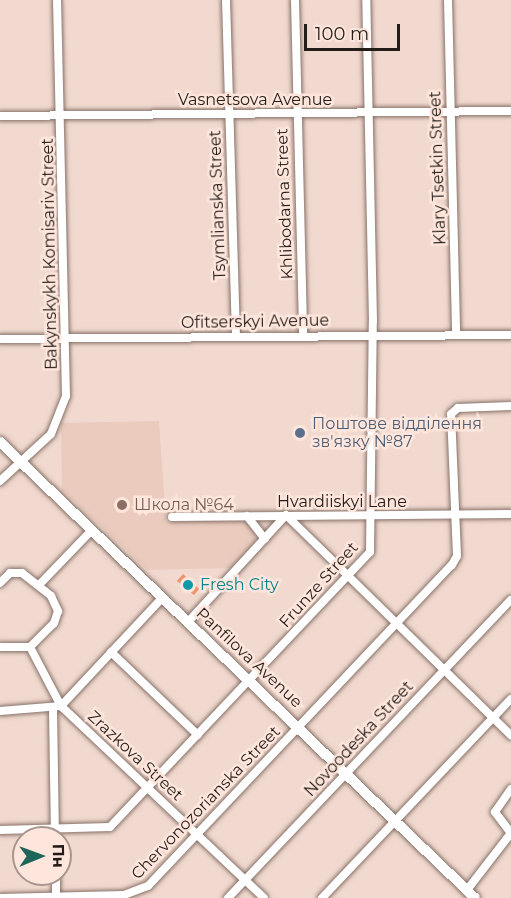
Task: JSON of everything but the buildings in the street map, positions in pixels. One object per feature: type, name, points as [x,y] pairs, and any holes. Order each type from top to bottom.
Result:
[{"type":"main road","name":"Panfilova Avenue","points":[[0,442],[475,898]]},
{"type":"street","name":"Bakynskykh Komisariv Street","points":[[0,481],[23,463],[51,434],[64,410],[65,338],[57,0]]},
{"type":"street","name":"Tsymlianska Street","points":[[226,0],[236,337]]},
{"type":"street","name":"Khlibodarna Street","points":[[295,0],[303,335]]},
{"type":"street","name":"Frunze Street","points":[[72,828],[110,827],[150,788],[370,552],[372,516],[366,0]]},
{"type":"street","name":"Klary Tsetkin Street","points":[[448,0],[456,335]]},
{"type":"street","name":"Vasnetsova Avenue","points":[[0,116],[511,111]]},
{"type":"street","name":"Ofitserskyi Avenue","points":[[0,339],[370,334],[511,335]]},
{"type":"street","points":[[455,515],[451,414],[458,408],[511,406]]},
{"type":"street","name":"Hvardiiskyi Lane","points":[[172,518],[511,514]]},
{"type":"street","points":[[188,622],[286,515],[346,579],[511,735]]},
{"type":"street","name":"Chervonozorianska Street","points":[[0,898],[139,892],[397,625],[457,556],[455,515]]},
{"type":"street","points":[[248,516],[265,539]]},
{"type":"street","points":[[39,585],[92,530]]},
{"type":"street","points":[[0,583],[15,572],[39,585],[56,602],[57,615],[30,647],[0,647]]},
{"type":"street","points":[[55,826],[57,708],[163,597]]},
{"type":"street","name":"Novoodeska Street","points":[[228,898],[442,669],[511,600]]},
{"type":"street","name":"Zrazkova Street","points":[[30,647],[57,708],[150,788],[264,898]]},
{"type":"street","points":[[111,652],[198,735]]},
{"type":"street","points":[[322,898],[511,699]]},
{"type":"street","points":[[0,711],[57,708]]},
{"type":"street","points":[[466,890],[511,833],[495,812],[511,789]]},
{"type":"shaded area","name":"Школа №64","points":[[159,421],[166,522],[255,520],[255,548],[234,568],[147,570],[62,490],[61,423]]},
{"type":"place","name":"Поштове відділення зв'язку №87","points":[[300,433]]},
{"type":"place","name":"Школа №64","points":[[122,505]]},
{"type":"place","name":"Fresh City","points":[[188,585]]}]
